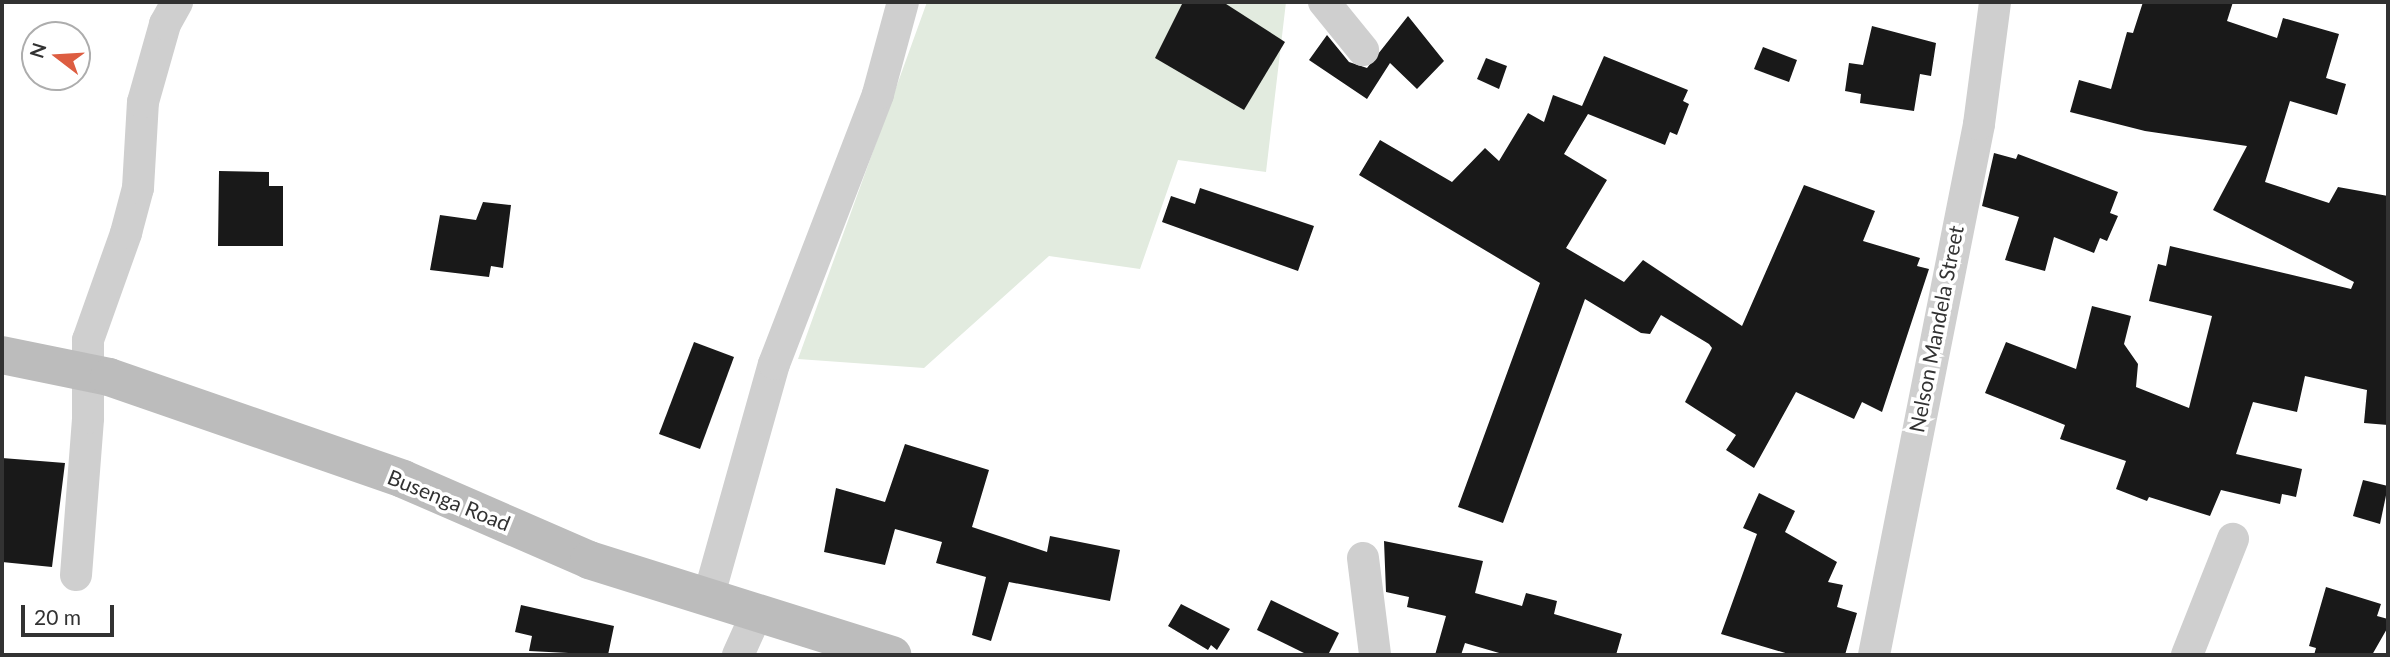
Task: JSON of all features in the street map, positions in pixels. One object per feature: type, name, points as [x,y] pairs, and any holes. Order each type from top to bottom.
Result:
[{"type":"street","points":[[76,575],[89,375],[88,340],[138,188],[143,102],[165,24],[177,2]]},
{"type":"street","points":[[709,594],[774,364],[877,94],[903,2]]},
{"type":"street","points":[[1324,2],[1363,50]]},
{"type":"street","name":"Nelson Mandela Street","points":[[1874,655],[1979,124],[1995,2]]},
{"type":"street","name":"Busenga Road","points":[[2,355],[89,375],[403,479],[589,560],[709,594],[757,613],[892,655]]},
{"type":"street","points":[[2187,655],[2233,539]]},
{"type":"street","points":[[1363,558],[1375,655]]},
{"type":"street","points":[[738,655],[757,613]]},
{"type":"shaded area","points":[[927,2],[1286,2],[1266,172],[1178,160],[1140,269],[1049,256],[924,368],[798,359]]},
{"type":"building","points":[[1183,2],[1223,2],[1285,42],[1244,110],[1155,58]]},
{"type":"building","points":[[2143,2],[2233,2],[2227,21],[2277,38],[2283,18],[2339,34],[2326,78],[2346,84],[2337,115],[2290,101],[2265,182],[2329,203],[2338,187],[2388,196],[2388,425],[2364,423],[2367,390],[2305,376],[2297,412],[2253,402],[2236,454],[2302,469],[2296,497],[2282,494],[2280,504],[2221,490],[2210,516],[2149,497],[2147,501],[2116,489],[2126,461],[2060,439],[2065,425],[1985,393],[2006,342],[2076,369],[2092,306],[2131,316],[2124,344],[2138,364],[2136,387],[2189,408],[2212,316],[2149,301],[2158,264],[2166,266],[2170,246],[2351,289],[2354,282],[2213,210],[2247,146],[2145,131],[2070,112],[2079,80],[2111,89],[2127,32],[2133,33]]},
{"type":"building","points":[[1408,16],[1444,61],[1417,89],[1390,63],[1367,99],[1309,60],[1327,35],[1349,62],[1367,68]]},
{"type":"building","points":[[1872,26],[1936,43],[1931,76],[1920,74],[1914,111],[1860,103],[1861,94],[1845,91],[1849,63],[1863,65]]},
{"type":"building","points":[[1763,47],[1797,60],[1789,82],[1754,69]]},
{"type":"building","points":[[1604,56],[1688,90],[1683,101],[1689,104],[1677,135],[1670,132],[1665,145],[1588,114],[1564,154],[1607,180],[1566,248],[1624,282],[1643,260],[1742,326],[1804,185],[1875,211],[1863,241],[1920,258],[1917,266],[1929,269],[1882,412],[1862,402],[1854,419],[1796,392],[1754,468],[1726,450],[1736,435],[1685,402],[1712,348],[1709,344],[1661,315],[1650,334],[1641,333],[1585,299],[1503,523],[1458,507],[1540,283],[1359,175],[1380,140],[1452,182],[1485,148],[1499,161],[1528,113],[1544,122],[1553,95],[1582,106]]},
{"type":"building","points":[[1486,58],[1507,66],[1499,89],[1477,79]]},
{"type":"building","points":[[1994,153],[2016,159],[2018,154],[2118,192],[2110,213],[2118,216],[2107,241],[2100,238],[2094,253],[2054,237],[2045,271],[2005,260],[2019,217],[1982,206]]},
{"type":"building","points":[[219,171],[269,172],[269,186],[283,186],[283,246],[218,246]]},
{"type":"building","points":[[1200,188],[1314,226],[1298,271],[1162,222],[1171,196],[1195,204]]},
{"type":"building","points":[[483,202],[511,205],[503,268],[491,266],[489,277],[430,270],[440,215],[476,220]]},
{"type":"building","points":[[694,342],[734,357],[700,449],[659,434]]},
{"type":"building","points":[[905,444],[989,470],[972,527],[1047,552],[1050,536],[1120,550],[1110,601],[1009,582],[991,641],[972,635],[986,577],[936,563],[942,542],[895,529],[885,565],[824,552],[836,488],[885,502]]},
{"type":"building","points":[[2,458],[65,463],[52,567],[2,562]]},
{"type":"building","points":[[2363,480],[2388,486],[2380,524],[2353,516]]},
{"type":"building","points":[[1759,493],[1795,511],[1785,532],[1837,562],[1828,582],[1843,585],[1837,607],[1857,613],[1845,655],[1792,655],[1721,634],[1757,534],[1743,528]]},
{"type":"building","points":[[1384,541],[1483,561],[1475,593],[1522,606],[1526,593],[1557,601],[1554,614],[1622,634],[1616,655],[1506,655],[1465,643],[1461,655],[1435,655],[1446,616],[1407,607],[1409,597],[1386,592]]},
{"type":"building","points":[[2326,587],[2381,604],[2377,616],[2388,619],[2388,627],[2372,655],[2314,655],[2316,648],[2309,646]]},
{"type":"building","points":[[1271,600],[1339,633],[1328,655],[1308,655],[1257,630]]},
{"type":"building","points":[[1181,604],[1230,629],[1217,650],[1211,645],[1208,650],[1168,626]]},
{"type":"building","points":[[521,605],[614,626],[608,655],[529,651],[532,636],[515,632]]}]
